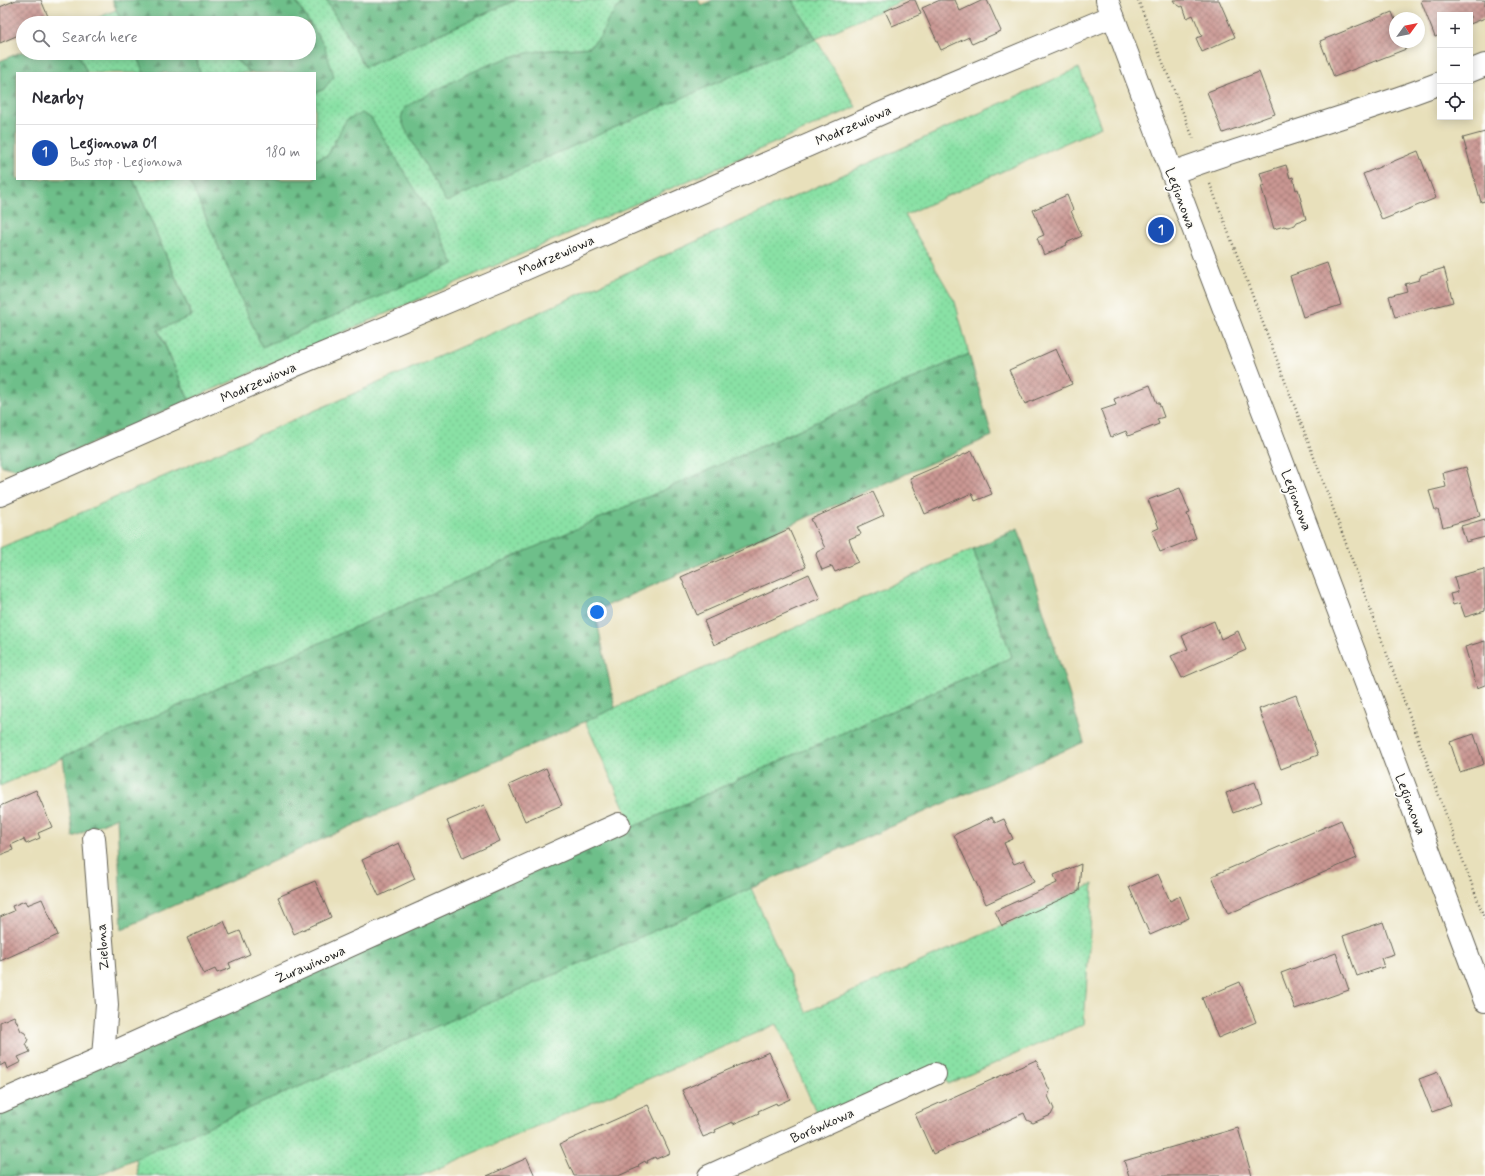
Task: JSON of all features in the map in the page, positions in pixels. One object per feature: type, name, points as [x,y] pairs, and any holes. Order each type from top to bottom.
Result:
[{"type":"street","name":"Legionowa","points":[[1110,8],[1263,409],[1485,1001]]},
{"type":"street","name":"Modrzewiowa","points":[[0,495],[296,365],[502,279],[914,99],[1110,8]]},
{"type":"street","points":[[1473,69],[1485,65]]},
{"type":"street","points":[[1172,173],[1340,118],[1437,83]]},
{"type":"street","name":"Żurawinowa","points":[[0,1102],[619,824]]},
{"type":"street","name":"Zielona","points":[[94,838],[107,1005],[102,1057]]},
{"type":"street","name":"Borówkowa","points":[[709,1176],[935,1074]]},
{"type":"path","points":[[1138,0],[1202,162],[1320,473],[1485,920]]},
{"type":"green space","points":[[112,0],[295,0],[305,16],[119,16]]},
{"type":"green space","points":[[295,0],[326,0],[365,67],[516,0],[624,0],[609,18],[601,35],[590,47],[550,50],[511,57],[816,38],[792,0],[904,0],[816,39],[856,107],[189,400],[158,329],[192,315],[133,180],[189,180],[262,347],[336,138],[328,155],[316,160],[316,93],[324,89],[324,45],[316,33],[316,16],[305,16]]},
{"type":"green space","points":[[326,0],[516,0],[365,67]]},
{"type":"green space","points":[[624,0],[698,0],[701,5],[713,0],[792,0],[816,39],[446,202],[405,129],[401,118],[405,107],[470,73],[511,57],[540,51],[590,47],[601,35],[609,18]]},
{"type":"green space","points":[[116,10],[119,16],[102,16]]},
{"type":"green space","points":[[316,33],[324,45],[334,76],[324,89],[316,93],[316,72],[250,72],[236,60],[316,60]]},
{"type":"green space","points":[[16,54],[16,60],[81,60],[87,72],[16,72],[16,180],[133,180],[192,316],[158,330],[189,400],[27,472],[2,466],[0,462],[0,61]]},
{"type":"green space","points":[[81,60],[138,60],[144,72],[87,72]]},
{"type":"green space","points":[[138,60],[197,60],[200,72],[144,72]]},
{"type":"green space","points":[[197,60],[236,60],[250,72],[200,72]]},
{"type":"green space","points":[[1079,68],[1101,127],[905,215],[955,302],[969,354],[0,786],[0,548],[520,321]]},
{"type":"green space","points":[[362,113],[371,118],[428,210],[454,264],[262,347],[189,180],[316,180],[316,160],[328,155],[346,120]]},
{"type":"green space","points":[[969,354],[992,436],[595,611],[615,708],[122,929],[117,817],[73,837],[63,757]]},
{"type":"green space","points":[[1018,528],[1084,742],[96,1176],[0,1176],[0,1111],[1012,657],[973,549]]},
{"type":"green space","points":[[973,549],[1012,657],[633,827],[585,721]]},
{"type":"green space","points":[[1093,884],[1084,1024],[948,1084],[939,1064],[818,1116],[777,1024],[420,1176],[138,1176],[136,1158],[751,888],[806,1012],[1002,926]]},
{"type":"building","points":[[16,0],[41,0],[48,16],[16,16],[16,36],[0,43],[0,7]]},
{"type":"building","points":[[910,0],[915,0],[921,14],[892,26],[885,11]]},
{"type":"building","points":[[940,0],[955,0],[960,11],[983,0],[987,0],[1001,31],[972,44],[969,37],[941,50],[922,8]]},
{"type":"building","points":[[1173,0],[1219,0],[1235,37],[1202,52],[1196,38],[1202,36],[1193,15],[1187,18],[1183,6],[1181,7]]},
{"type":"building","points":[[1485,0],[1485,18],[1473,23],[1473,12],[1437,12],[1437,36],[1435,37],[1421,1]]},
{"type":"building","points":[[1389,13],[1389,48],[1406,49],[1334,77],[1320,41]]},
{"type":"building","points":[[1259,72],[1275,114],[1223,133],[1207,92]]},
{"type":"building","points":[[1485,132],[1485,201],[1481,202],[1463,138]]},
{"type":"building","points":[[1418,151],[1436,198],[1382,220],[1363,174]]},
{"type":"building","points":[[1286,165],[1290,178],[1293,177],[1296,190],[1298,189],[1306,219],[1297,222],[1295,225],[1274,229],[1261,186],[1264,186],[1260,173]]},
{"type":"building","points":[[1067,195],[1073,210],[1071,211],[1082,236],[1066,243],[1067,245],[1044,255],[1037,238],[1044,235],[1033,210]]},
{"type":"building","points":[[1327,263],[1341,305],[1303,317],[1290,276]]},
{"type":"building","points":[[1444,268],[1453,302],[1395,317],[1389,296],[1407,291],[1405,284],[1419,280],[1421,275]]},
{"type":"building","points":[[1056,349],[1072,384],[1025,404],[1009,370]]},
{"type":"building","points":[[1150,385],[1164,417],[1157,419],[1159,424],[1128,436],[1126,431],[1111,437],[1101,410],[1116,405],[1114,399]]},
{"type":"building","points":[[972,451],[992,494],[975,501],[972,493],[925,514],[910,478]]},
{"type":"building","points":[[1466,467],[1480,516],[1443,527],[1438,510],[1435,510],[1429,491],[1446,487],[1443,473]]},
{"type":"building","points":[[1180,488],[1190,513],[1187,514],[1196,538],[1160,552],[1152,531],[1159,528],[1148,500]]},
{"type":"building","points":[[873,492],[884,515],[857,527],[861,534],[849,539],[858,562],[835,572],[832,566],[822,570],[816,555],[817,552],[825,548],[811,519]]},
{"type":"building","points":[[1485,519],[1485,537],[1466,542],[1461,526]]},
{"type":"building","points":[[789,529],[806,567],[697,615],[681,577]]},
{"type":"building","points":[[1484,569],[1485,611],[1465,617],[1460,603],[1453,605],[1450,594],[1458,592],[1454,577]]},
{"type":"building","points":[[809,574],[820,598],[714,645],[704,621]]},
{"type":"building","points":[[1214,621],[1221,639],[1238,631],[1246,650],[1182,678],[1171,656],[1188,649],[1182,636]]},
{"type":"building","points":[[1485,641],[1485,685],[1477,688],[1465,647]]},
{"type":"building","points":[[1296,695],[1318,755],[1281,769],[1259,709]]},
{"type":"building","points":[[1474,734],[1484,764],[1460,772],[1450,742]]},
{"type":"building","points":[[546,768],[562,805],[525,821],[509,785]]},
{"type":"building","points":[[1255,782],[1262,802],[1233,813],[1226,793]]},
{"type":"building","points":[[36,790],[52,827],[38,833],[40,838],[26,844],[24,839],[11,845],[13,850],[0,855],[0,806]]},
{"type":"building","points":[[484,805],[500,841],[463,858],[447,821]]},
{"type":"building","points":[[992,817],[995,823],[1004,819],[1013,839],[1004,843],[1010,857],[1014,864],[1024,860],[1034,882],[986,904],[954,835]]},
{"type":"building","points":[[1341,820],[1357,858],[1228,914],[1212,876]]},
{"type":"building","points":[[399,843],[415,879],[379,896],[362,860]]},
{"type":"building","points":[[1081,864],[1079,891],[1002,926],[995,911],[1057,883],[1054,875]]},
{"type":"building","points":[[1158,874],[1170,901],[1180,896],[1189,918],[1150,935],[1129,887]]},
{"type":"building","points":[[315,881],[331,917],[294,934],[278,897]]},
{"type":"building","points":[[42,899],[58,935],[0,961],[0,917],[14,911],[12,906],[25,901],[27,905]]},
{"type":"building","points":[[224,921],[230,935],[240,931],[250,954],[229,963],[231,968],[217,973],[215,969],[204,974],[187,938]]},
{"type":"building","points":[[1383,922],[1394,954],[1381,958],[1384,967],[1357,976],[1343,936]]},
{"type":"building","points":[[1336,953],[1349,990],[1295,1009],[1281,973]]},
{"type":"building","points":[[1240,982],[1256,1022],[1218,1038],[1202,998]]},
{"type":"building","points":[[14,1016],[21,1031],[25,1033],[28,1039],[26,1044],[30,1052],[18,1057],[21,1062],[7,1069],[5,1063],[0,1066],[0,1022]]},
{"type":"building","points":[[769,1052],[790,1099],[777,1105],[776,1103],[758,1111],[759,1113],[733,1124],[733,1122],[715,1130],[716,1132],[703,1137],[682,1090]]},
{"type":"building","points":[[1036,1060],[1050,1091],[1048,1096],[1054,1109],[1051,1115],[1033,1123],[1027,1120],[1024,1113],[933,1154],[915,1114]]},
{"type":"building","points":[[1438,1072],[1451,1105],[1432,1112],[1419,1079]]},
{"type":"building","points":[[648,1105],[670,1153],[656,1159],[655,1157],[647,1161],[648,1163],[645,1161],[638,1165],[639,1167],[618,1176],[574,1176],[560,1144]]},
{"type":"building","points":[[1238,1128],[1252,1176],[1129,1176],[1124,1161]]},
{"type":"building","points":[[527,1158],[535,1176],[487,1176]]},
{"type":"place","name":"Legionowa 01","points":[[1161,230]]}]
